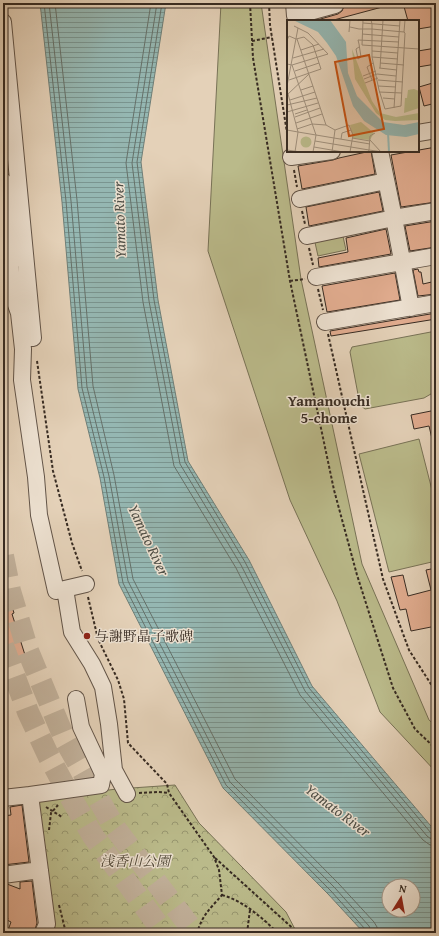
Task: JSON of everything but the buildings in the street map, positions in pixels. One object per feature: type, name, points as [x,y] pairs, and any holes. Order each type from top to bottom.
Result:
[{"type":"street","points":[[294,3],[295,16],[335,5],[335,3]]},
{"type":"street","points":[[3,22],[33,338]]},
{"type":"street","points":[[419,133],[436,130]]},
{"type":"street","points":[[283,158],[325,152]]},
{"type":"street","points":[[380,152],[410,308]]},
{"type":"street","points":[[3,181],[12,244],[10,267],[14,299],[19,313],[23,350],[22,380],[36,476],[39,515],[56,591],[86,584]]},
{"type":"street","points":[[300,199],[386,181]]},
{"type":"street","points":[[307,236],[436,211]]},
{"type":"street","points":[[310,278],[436,256]]},
{"type":"street","points":[[325,322],[436,303]]},
{"type":"street","points":[[64,589],[72,632],[92,664],[103,687],[114,770],[127,794]]},
{"type":"street","points":[[3,798],[100,785],[103,774],[81,727],[76,699]]},
{"type":"street","points":[[30,795],[47,924],[43,933]]},
{"type":"street","points":[[3,875],[40,870]]},
{"type":"path","points":[[250,3],[253,58],[290,281],[334,490],[357,575],[393,688],[415,728],[436,749]]},
{"type":"path","points":[[269,3],[272,37],[287,133]]},
{"type":"path","points":[[252,41],[272,37]]},
{"type":"path","points":[[270,161],[283,158],[300,199],[307,236],[310,278],[325,322],[383,579],[408,650],[436,692]]},
{"type":"path","points":[[290,281],[310,278]]},
{"type":"path","points":[[37,361],[53,471],[72,543],[86,584],[89,604],[98,639],[118,680],[124,698],[128,743],[167,784],[169,793],[214,858],[219,870],[222,895],[201,920],[197,933]]},
{"type":"path","points":[[127,794],[158,792],[169,793]]},
{"type":"path","points":[[50,836],[49,828],[51,813],[60,803]]},
{"type":"path","points":[[214,858],[298,933]]},
{"type":"path","points":[[222,895],[230,897],[258,915],[278,933]]},
{"type":"path","points":[[58,899],[66,933]]},
{"type":"path","points":[[247,933],[250,910]]},
{"type":"green space","points":[[221,3],[261,3],[301,279],[362,564],[429,720],[436,726],[436,772],[380,712],[337,601],[290,500],[208,251]]},
{"type":"green space","points":[[342,232],[346,250],[318,256],[314,238]]},
{"type":"green space","points":[[436,331],[436,391],[424,398],[365,409],[360,405],[350,352],[352,347]]},
{"type":"green space","points":[[419,439],[434,498],[436,498],[436,561],[389,572],[359,454]]},
{"type":"green space","name":"浅香山公園","points":[[175,785],[199,823],[286,912],[297,933],[50,933],[38,802],[43,798],[117,789]]},
{"type":"water","name":"Yamato River","points":[[40,3],[166,3],[141,162],[158,300],[188,461],[249,560],[312,686],[436,832],[436,933],[364,933],[328,894],[223,788],[119,584],[100,478],[78,389],[62,202]]},
{"type":"tunnel","points":[[3,556],[10,591],[28,651],[66,742],[115,828],[195,933]]},
{"type":"tunnel","points":[[3,646],[28,712],[49,757],[70,796],[93,836],[164,933]]},
{"type":"place","name":"与謝野晶子歌碑","points":[[87,636]]},
{"type":"district","name":"Yamanouchi 5-chome","points":[[329,408]]}]
